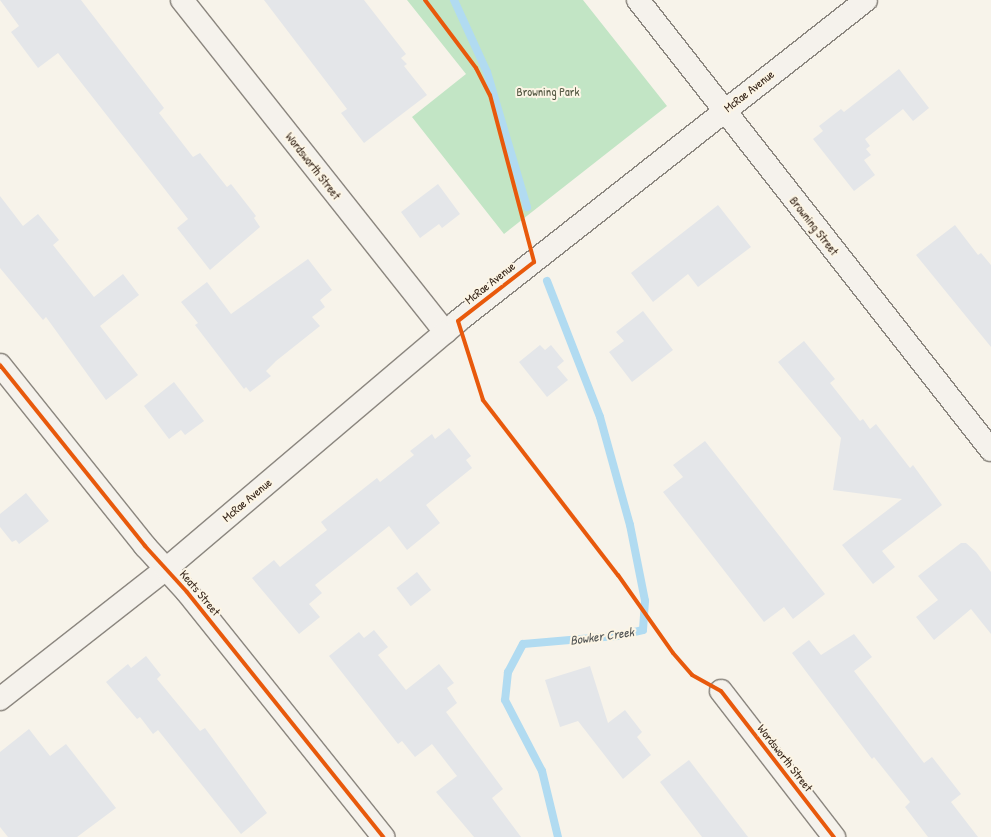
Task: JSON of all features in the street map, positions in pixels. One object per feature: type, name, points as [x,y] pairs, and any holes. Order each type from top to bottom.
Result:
[{"type":"street","name":"Wordsworth Street","points":[[182,0],[445,332]]},
{"type":"street","name":"Browning Street","points":[[638,0],[991,450]]},
{"type":"street","name":"McRae Avenue","points":[[0,699],[166,569],[445,332],[866,0]]},
{"type":"street","name":"Keats Street","points":[[0,365],[383,837]]},
{"type":"street","name":"Wordsworth Street","points":[[721,691],[834,837]]},
{"type":"green space","name":"Browning Park","points":[[407,0],[583,0],[667,106],[504,234],[412,117],[466,74]]},
{"type":"building","points":[[0,0],[81,0],[164,108],[159,113],[193,157],[200,153],[227,187],[231,184],[256,216],[254,218],[260,227],[210,270],[177,228],[188,219],[58,53],[38,68],[11,32],[19,26]]},
{"type":"building","points":[[264,0],[364,0],[406,54],[401,58],[407,64],[404,66],[427,95],[364,143],[341,113],[347,109]]},
{"type":"building","points":[[899,69],[929,108],[913,121],[903,109],[865,139],[870,146],[866,149],[871,155],[864,160],[875,175],[854,191],[813,139],[823,131],[819,126],[841,109],[844,112]]},
{"type":"building","points":[[438,184],[460,214],[442,228],[439,224],[420,238],[401,212]]},
{"type":"building","points":[[0,196],[23,226],[38,214],[59,240],[53,245],[94,297],[123,274],[139,295],[100,326],[138,375],[106,400],[46,317],[43,320],[0,268]]},
{"type":"building","points":[[718,205],[751,247],[698,287],[688,274],[653,302],[631,273]]},
{"type":"building","points":[[955,225],[978,255],[981,253],[991,265],[991,347],[916,255]]},
{"type":"building","points":[[308,259],[332,290],[320,300],[325,307],[312,317],[320,326],[276,361],[266,371],[271,376],[250,392],[246,387],[244,389],[195,325],[198,323],[181,302],[207,282],[231,314]]},
{"type":"building","points":[[643,311],[673,350],[632,382],[609,352],[624,341],[616,332]]},
{"type":"building","points":[[804,341],[835,379],[830,383],[860,421],[863,419],[870,429],[876,424],[910,468],[913,465],[942,505],[882,551],[895,567],[873,584],[842,545],[902,499],[833,490],[841,438],[778,362]]},
{"type":"building","points":[[540,345],[545,350],[551,345],[564,361],[557,367],[568,380],[547,397],[519,362]]},
{"type":"building","points":[[174,382],[204,421],[185,435],[181,430],[169,439],[144,406]]},
{"type":"building","points":[[449,428],[471,456],[466,460],[472,468],[426,505],[440,523],[407,550],[389,526],[315,585],[322,593],[309,604],[320,617],[299,634],[252,578],[274,560],[280,567],[327,530],[321,522],[377,478],[380,482],[414,455],[410,451],[432,434],[435,439]]},
{"type":"building","points":[[705,441],[825,594],[793,619],[784,607],[764,622],[663,492],[683,477],[673,465]]},
{"type":"building","points":[[26,493],[49,521],[19,544],[16,540],[12,542],[0,527],[0,514]]},
{"type":"building","points":[[961,543],[966,543],[976,552],[991,572],[991,634],[971,609],[934,640],[916,617],[938,600],[918,576]]},
{"type":"building","points":[[417,572],[431,590],[411,606],[397,588]]},
{"type":"building","points":[[374,630],[388,647],[378,655],[406,690],[439,664],[454,683],[447,688],[457,703],[446,712],[503,789],[492,798],[521,837],[474,837],[436,792],[457,776],[432,744],[415,757],[402,741],[398,744],[329,656],[359,632],[364,638]]},
{"type":"building","points":[[854,634],[872,657],[854,671],[924,763],[932,757],[961,794],[951,802],[978,837],[928,837],[905,807],[910,802],[874,757],[872,759],[792,653],[809,640],[821,655]]},
{"type":"building","points":[[146,656],[161,675],[157,679],[200,731],[205,728],[267,813],[241,834],[158,730],[153,734],[140,717],[137,719],[106,682],[128,664],[131,668]]},
{"type":"building","points":[[590,666],[608,723],[625,710],[642,732],[637,737],[651,755],[623,779],[578,721],[560,727],[545,680]]},
{"type":"building","points":[[29,729],[50,756],[66,744],[116,808],[77,837],[8,837],[0,827],[0,752]]},
{"type":"building","points":[[689,760],[748,837],[702,837],[660,782]]},
{"type":"waterway","name":"Bowker Creek","points":[[454,0],[487,72],[527,207]]},
{"type":"waterway","name":"Bowker Creek","points":[[547,281],[600,417],[630,525],[645,601],[643,630],[616,636],[523,644],[508,672],[505,700],[542,771],[558,837]]},
{"type":"cycle path","points":[[425,0],[476,68],[490,95],[534,262],[458,321],[483,400],[618,575],[673,653],[692,675],[721,691],[834,837]]},
{"type":"cycle path","points":[[0,365],[145,546],[187,592],[383,837]]}]
